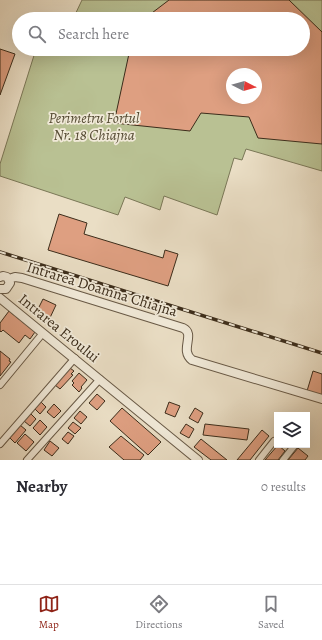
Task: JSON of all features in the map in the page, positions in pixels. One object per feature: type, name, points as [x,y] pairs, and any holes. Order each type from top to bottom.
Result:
[{"type":"street","points":[[0,277],[6,276],[9,279],[9,285],[6,289],[1,289],[0,298]]},
{"type":"street","name":"Intrarea Doamna Chiajna","points":[[9,279],[15,277],[22,278],[182,328],[188,331],[189,334],[186,348],[189,357],[192,360],[322,399]]},
{"type":"street","name":"Intrarea Eroului","points":[[0,298],[198,460]]},
{"type":"street","points":[[0,384],[43,333]]},
{"type":"street","points":[[0,444],[75,358]]},
{"type":"street","name":"Intrarea Eroului","points":[[27,460],[100,379]]},
{"type":"street","points":[[259,460],[274,441]]},
{"type":"street","points":[[283,460],[293,448]]},
{"type":"green space","name":"Perimetru Fortul Nr. 18 Chiajna","points":[[82,0],[322,0],[322,171],[246,149],[242,160],[234,158],[217,215],[164,196],[160,210],[125,197],[118,215],[0,176],[0,164],[34,56],[310,56],[310,12],[76,12]]},
{"type":"building","points":[[169,0],[289,0],[301,12],[153,12]]},
{"type":"building","points":[[310,20],[322,32],[322,144],[258,138],[249,117],[201,113],[190,131],[114,123],[128,56],[310,56]]},
{"type":"building","points":[[0,49],[12,53],[12,56],[14,56],[0,95]]},
{"type":"building","points":[[59,214],[87,223],[84,234],[163,258],[165,250],[178,254],[168,286],[48,250]]},
{"type":"building","points":[[43,299],[56,305],[48,322],[35,315]]},
{"type":"building","points":[[9,311],[35,332],[30,339],[25,335],[19,343],[3,330],[1,332],[0,331],[0,323]]},
{"type":"building","points":[[0,351],[10,359],[9,361],[11,362],[0,376]]},
{"type":"building","points":[[70,368],[74,371],[71,374],[73,375],[60,389],[55,385]]},
{"type":"building","points":[[313,371],[322,374],[322,396],[307,391]]},
{"type":"building","points":[[79,373],[87,380],[79,392],[72,385],[74,383],[72,381]]},
{"type":"building","points":[[97,394],[105,401],[97,410],[89,403]]},
{"type":"building","points":[[40,401],[46,407],[40,414],[34,408]]},
{"type":"building","points":[[169,402],[180,406],[175,417],[165,413]]},
{"type":"building","points":[[54,404],[61,411],[54,418],[47,412]]},
{"type":"building","points":[[122,408],[161,442],[148,455],[110,421]]},
{"type":"building","points":[[195,408],[203,413],[198,423],[189,418]]},
{"type":"building","points":[[80,411],[87,417],[81,424],[74,418]]},
{"type":"building","points":[[30,413],[36,419],[30,426],[24,421]]},
{"type":"building","points":[[40,420],[47,427],[40,435],[33,428]]},
{"type":"building","points":[[73,422],[81,428],[75,434],[68,428]]},
{"type":"building","points":[[186,424],[194,429],[189,438],[180,433]]},
{"type":"building","points":[[205,424],[249,429],[247,440],[203,435]]},
{"type":"building","points":[[20,425],[26,430],[15,443],[9,437]]},
{"type":"building","points":[[262,430],[269,436],[250,460],[237,460]]},
{"type":"building","points":[[68,432],[74,436],[68,444],[62,439]]},
{"type":"building","points":[[25,434],[34,442],[26,451],[17,443]]},
{"type":"building","points":[[121,436],[144,455],[140,460],[124,460],[109,447]]},
{"type":"building","points":[[201,439],[227,460],[211,460],[194,447]]},
{"type":"building","points":[[50,441],[59,448],[52,456],[44,450]]},
{"type":"building","points":[[275,448],[282,448],[285,451],[278,460],[265,460]]},
{"type":"building","points":[[298,448],[308,456],[305,460],[288,460]]},
{"type":"railway","points":[[0,252],[322,353]]}]
